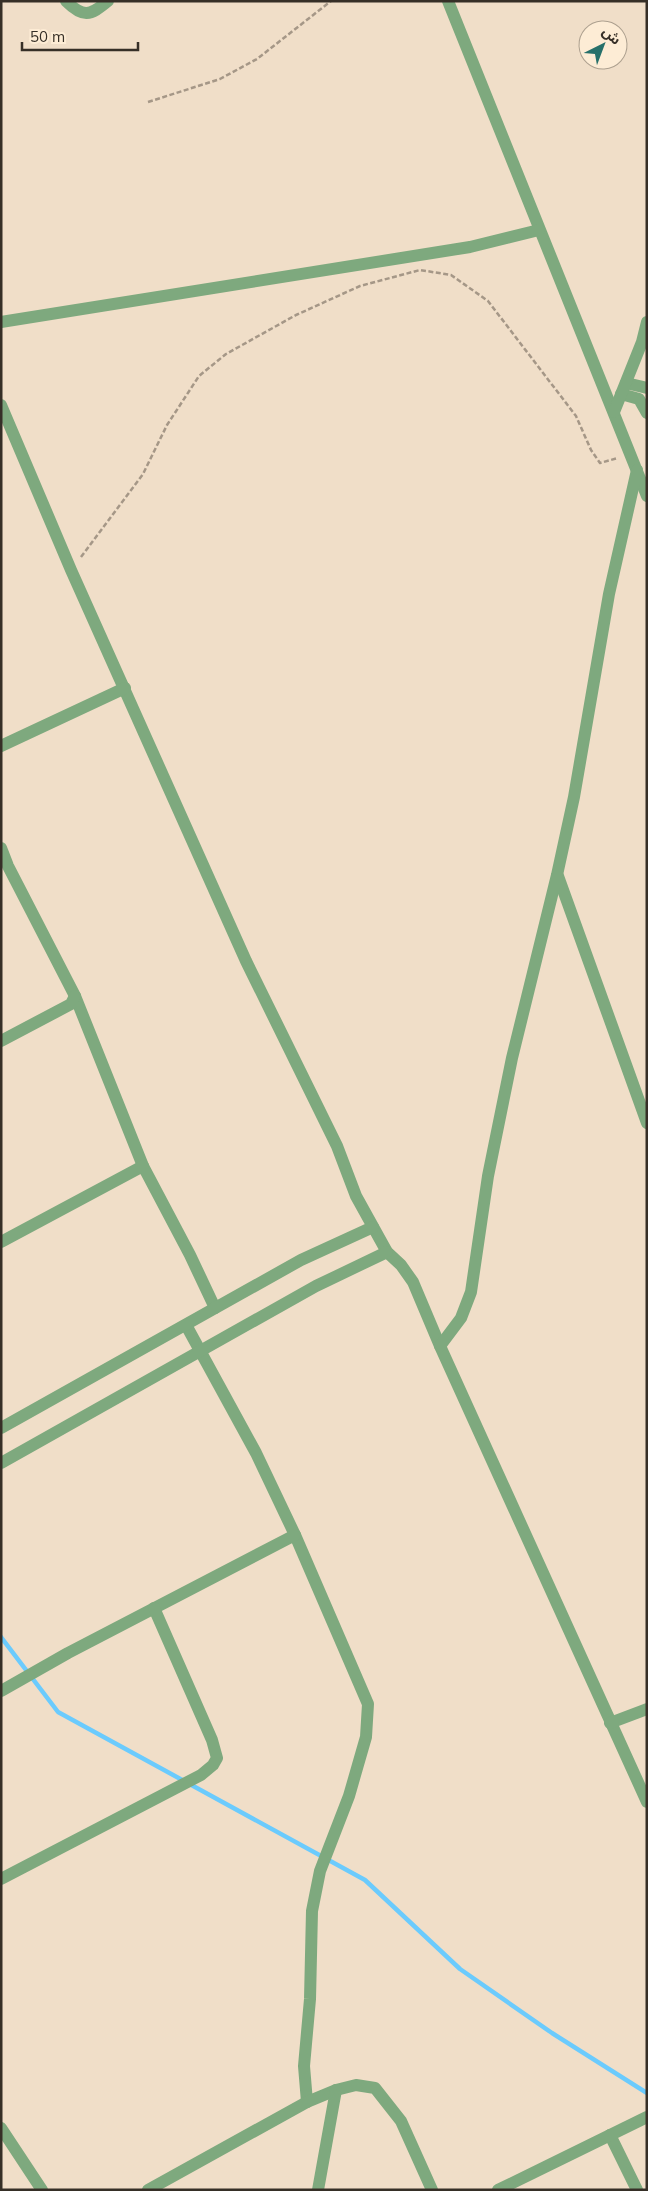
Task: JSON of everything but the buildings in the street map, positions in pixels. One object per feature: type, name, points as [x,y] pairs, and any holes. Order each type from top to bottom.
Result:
[{"type":"street","points":[[66,1],[75,10],[84,14],[92,12],[108,1]]},
{"type":"street","points":[[448,1],[647,496]]},
{"type":"street","points":[[1,322],[470,247],[539,230]]},
{"type":"street","points":[[614,412],[642,342],[647,322]]},
{"type":"street","points":[[624,388],[647,388]]},
{"type":"street","points":[[624,388],[639,399],[647,413]]},
{"type":"street","points":[[1,405],[71,570],[246,961],[337,1146],[356,1196],[372,1227],[386,1252],[401,1265],[413,1282],[440,1346],[647,1802]]},
{"type":"street","points":[[440,1346],[461,1318],[471,1292],[488,1176],[512,1058],[574,797],[609,594],[637,470]]},
{"type":"street","points":[[1,746],[125,688]]},
{"type":"street","points":[[1,848],[5,867],[75,996],[143,1166],[190,1255],[215,1308]]},
{"type":"street","points":[[557,875],[647,1123]]},
{"type":"street","points":[[1,1041],[53,1015],[71,1004],[75,996]]},
{"type":"street","points":[[1,1242],[143,1166]]},
{"type":"street","points":[[1,1428],[301,1260],[372,1227]]},
{"type":"street","points":[[1,1463],[316,1286],[386,1252]]},
{"type":"street","points":[[186,1325],[256,1453],[295,1535],[368,1704],[369,1715],[366,1737],[349,1796],[320,1871],[312,1911],[310,1999],[304,2066],[307,2102]]},
{"type":"street","points":[[1,1691],[154,1608],[295,1535]]},
{"type":"street","points":[[1,1879],[201,1775],[213,1765],[217,1758],[212,1740],[154,1608]]},
{"type":"street","points":[[610,1723],[647,1709]]},
{"type":"street","points":[[148,2190],[307,2102],[336,2090],[356,2085],[375,2088],[401,2121],[432,2190]]},
{"type":"street","points":[[318,2190],[336,2090]]},
{"type":"street","points":[[498,2190],[647,2117]]},
{"type":"street","points":[[1,2128],[42,2190]]},
{"type":"street","points":[[610,2135],[637,2190]]},
{"type":"path","points":[[148,102],[220,79],[250,63],[331,1]]},
{"type":"path","points":[[71,570],[143,474],[167,425],[199,376],[226,354],[296,315],[360,286],[420,270],[451,275],[488,301],[576,416],[591,450],[600,463],[631,454]]},
{"type":"waterway","points":[[1,1637],[58,1712],[365,1880],[460,1969],[552,2033],[647,2093]]}]
